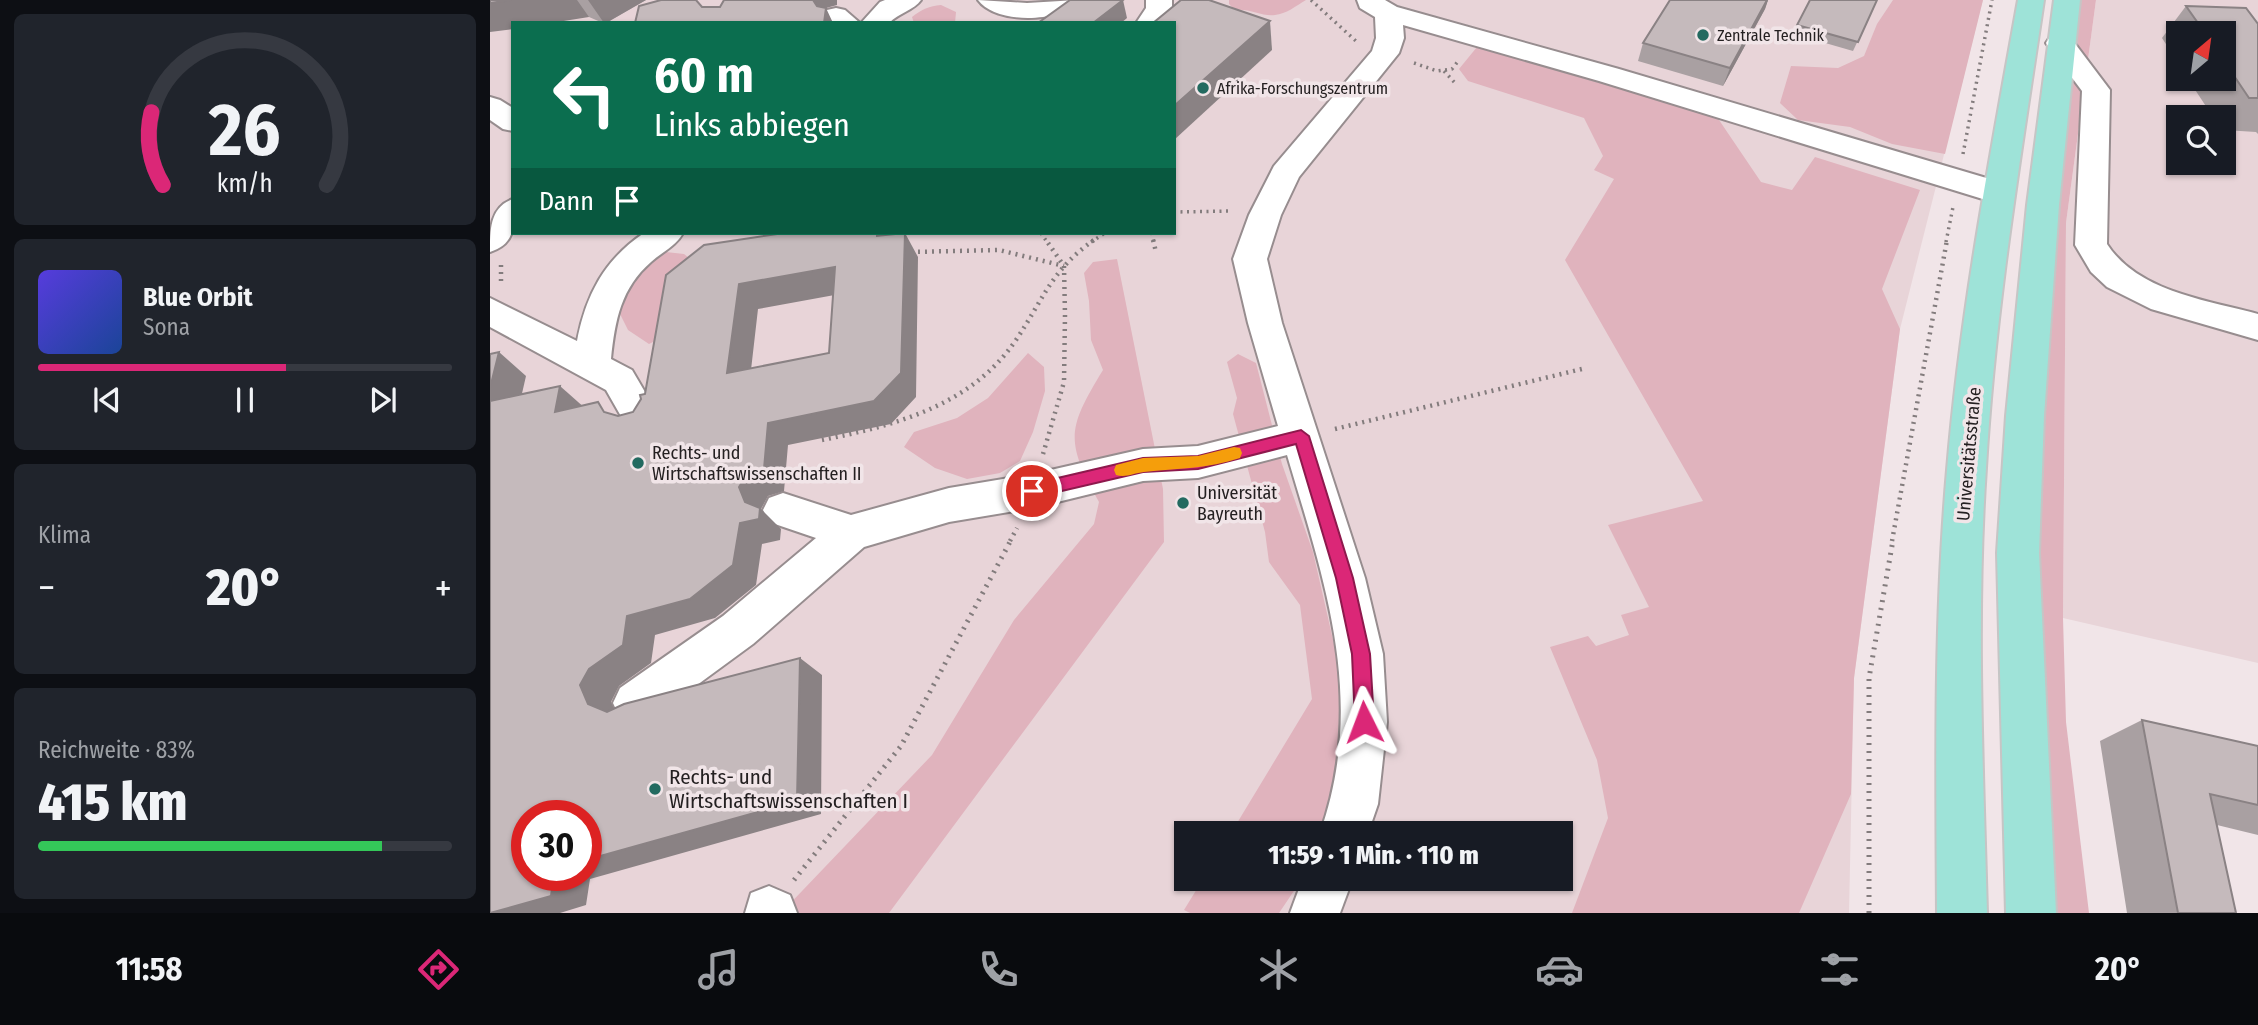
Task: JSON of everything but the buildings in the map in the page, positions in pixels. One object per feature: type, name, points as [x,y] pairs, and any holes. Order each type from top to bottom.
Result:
[{"type":"main road","name":"Universitätsstraße","points":[[1962,913],[1959,699],[1962,535],[1973,397],[1999,193],[2031,0]]},
{"type":"main road","points":[[2031,913],[2018,553],[2027,390],[2060,43],[2067,0]]},
{"type":"street","points":[[876,21],[889,8],[908,0]]},
{"type":"street","points":[[1150,21],[1159,8],[1159,0]]},
{"type":"street","points":[[1348,821],[1354,804],[1364,722],[1361,654],[1344,578],[1265,323],[1250,259],[1265,215],[1285,173],[1385,53],[1390,38],[1377,6]]},
{"type":"street","points":[[1377,6],[1999,193]]},
{"type":"street","points":[[979,9],[1045,9],[1053,14]]},
{"type":"street","points":[[979,9],[1002,21]]},
{"type":"street","points":[[2060,43],[2096,90],[2091,245],[2097,259],[2107,271],[2145,293],[2258,327]]},
{"type":"street","points":[[592,366],[597,318],[610,284],[625,264],[664,235]]},
{"type":"street","points":[[496,314],[620,380],[643,421]]},
{"type":"street","points":[[636,703],[738,630],[851,533],[949,506],[1032,491],[1143,465],[1198,462],[1301,436]]},
{"type":"street","points":[[783,510],[851,533]]},
{"type":"street","points":[[1315,913],[1323,891]]},
{"type":"path","points":[[1311,0],[1360,46],[1437,71],[1452,69],[1477,37]]},
{"type":"path","points":[[1869,913],[1869,678],[1919,385],[1993,0]]},
{"type":"path","points":[[1444,70],[1455,83]]},
{"type":"path","points":[[496,314],[503,220]]},
{"type":"path","points":[[770,912],[901,746],[1014,535],[1032,491],[1064,382],[1064,266],[1042,235]]},
{"type":"path","points":[[822,440],[898,425],[944,406],[962,393],[1007,352],[1045,289],[1064,266],[1101,235]]},
{"type":"path","points":[[1153,235],[1156,252]]},
{"type":"path","points":[[900,252],[999,250],[1064,266]]},
{"type":"path","points":[[1301,436],[1586,368]]},
{"type":"shaded area","name":"Universität Bayreuth","points":[[490,0],[1983,0],[1900,329],[1854,678],[1849,913],[490,913]]},
{"type":"shaded area","points":[[1229,0],[1306,0],[1287,11],[1270,15],[1235,10]]},
{"type":"shaded area","points":[[1893,0],[1983,0],[1945,154],[1892,144],[1850,127],[1798,120],[1780,103],[1791,66],[1838,68],[1864,56],[1877,24]]},
{"type":"shaded area","points":[[2078,0],[2096,0],[2066,223],[2063,618],[2066,722],[2089,913],[2041,913],[2033,423]]},
{"type":"shaded area","points":[[2096,0],[2258,0],[2258,663],[2063,618],[2066,223]]},
{"type":"shaded area","points":[[941,5],[956,12],[955,21],[913,21],[912,17],[929,7]]},
{"type":"shaded area","points":[[1477,47],[1717,117],[1761,182],[1792,190],[1815,157],[1920,190],[1882,289],[1900,329],[1854,678],[1851,794],[1799,913],[1572,913],[1608,818],[1597,760],[1550,647],[1588,636],[1596,646],[1629,635],[1621,615],[1649,607],[1608,525],[1703,501],[1565,260],[1614,179],[1594,170],[1603,156],[1584,118],[1468,81],[1459,69]]},
{"type":"shaded area","points":[[666,252],[684,254],[694,262],[675,331],[649,344],[628,330],[618,310],[625,289],[634,274],[647,262]]},
{"type":"shaded area","points":[[1117,259],[1163,489],[1164,542],[889,913],[781,913],[932,755],[1014,620],[1094,524],[1099,502],[1080,464],[1075,435],[1082,407],[1103,370],[1091,340],[1084,273],[1093,262]]},
{"type":"shaded area","points":[[1028,353],[1044,367],[1045,391],[1033,432],[1020,461],[1000,473],[967,479],[935,468],[904,447],[914,432],[957,418],[988,398]]},
{"type":"shaded area","points":[[1238,354],[1256,363],[1282,464],[1313,552],[1344,688],[1339,770],[1326,821],[1238,821],[1312,699],[1300,605],[1269,562],[1265,532],[1233,414],[1237,398],[1227,362]]},
{"type":"shaded area","points":[[1195,891],[1294,891],[1279,913],[1190,913],[1184,910]]},
{"type":"slow traffic","points":[[1122,470],[1143,465],[1198,462],[1234,453]]},
{"type":"place","name":"Zentrale Technik","points":[[1703,35]]},
{"type":"place","name":"Afrika-Forschungszentrum","points":[[1203,88]]},
{"type":"place","name":"Rechts- und Wirtschaftswissenschaften II","points":[[638,463]]},
{"type":"place","name":"Universität Bayreuth","points":[[1183,503]]},
{"type":"place","name":"Rechts- und Wirtschaftswissenschaften I","points":[[655,789]]},
{"type":"route","points":[[1032,491],[1143,465],[1198,462],[1301,436],[1344,578],[1361,654],[1364,722]]}]
